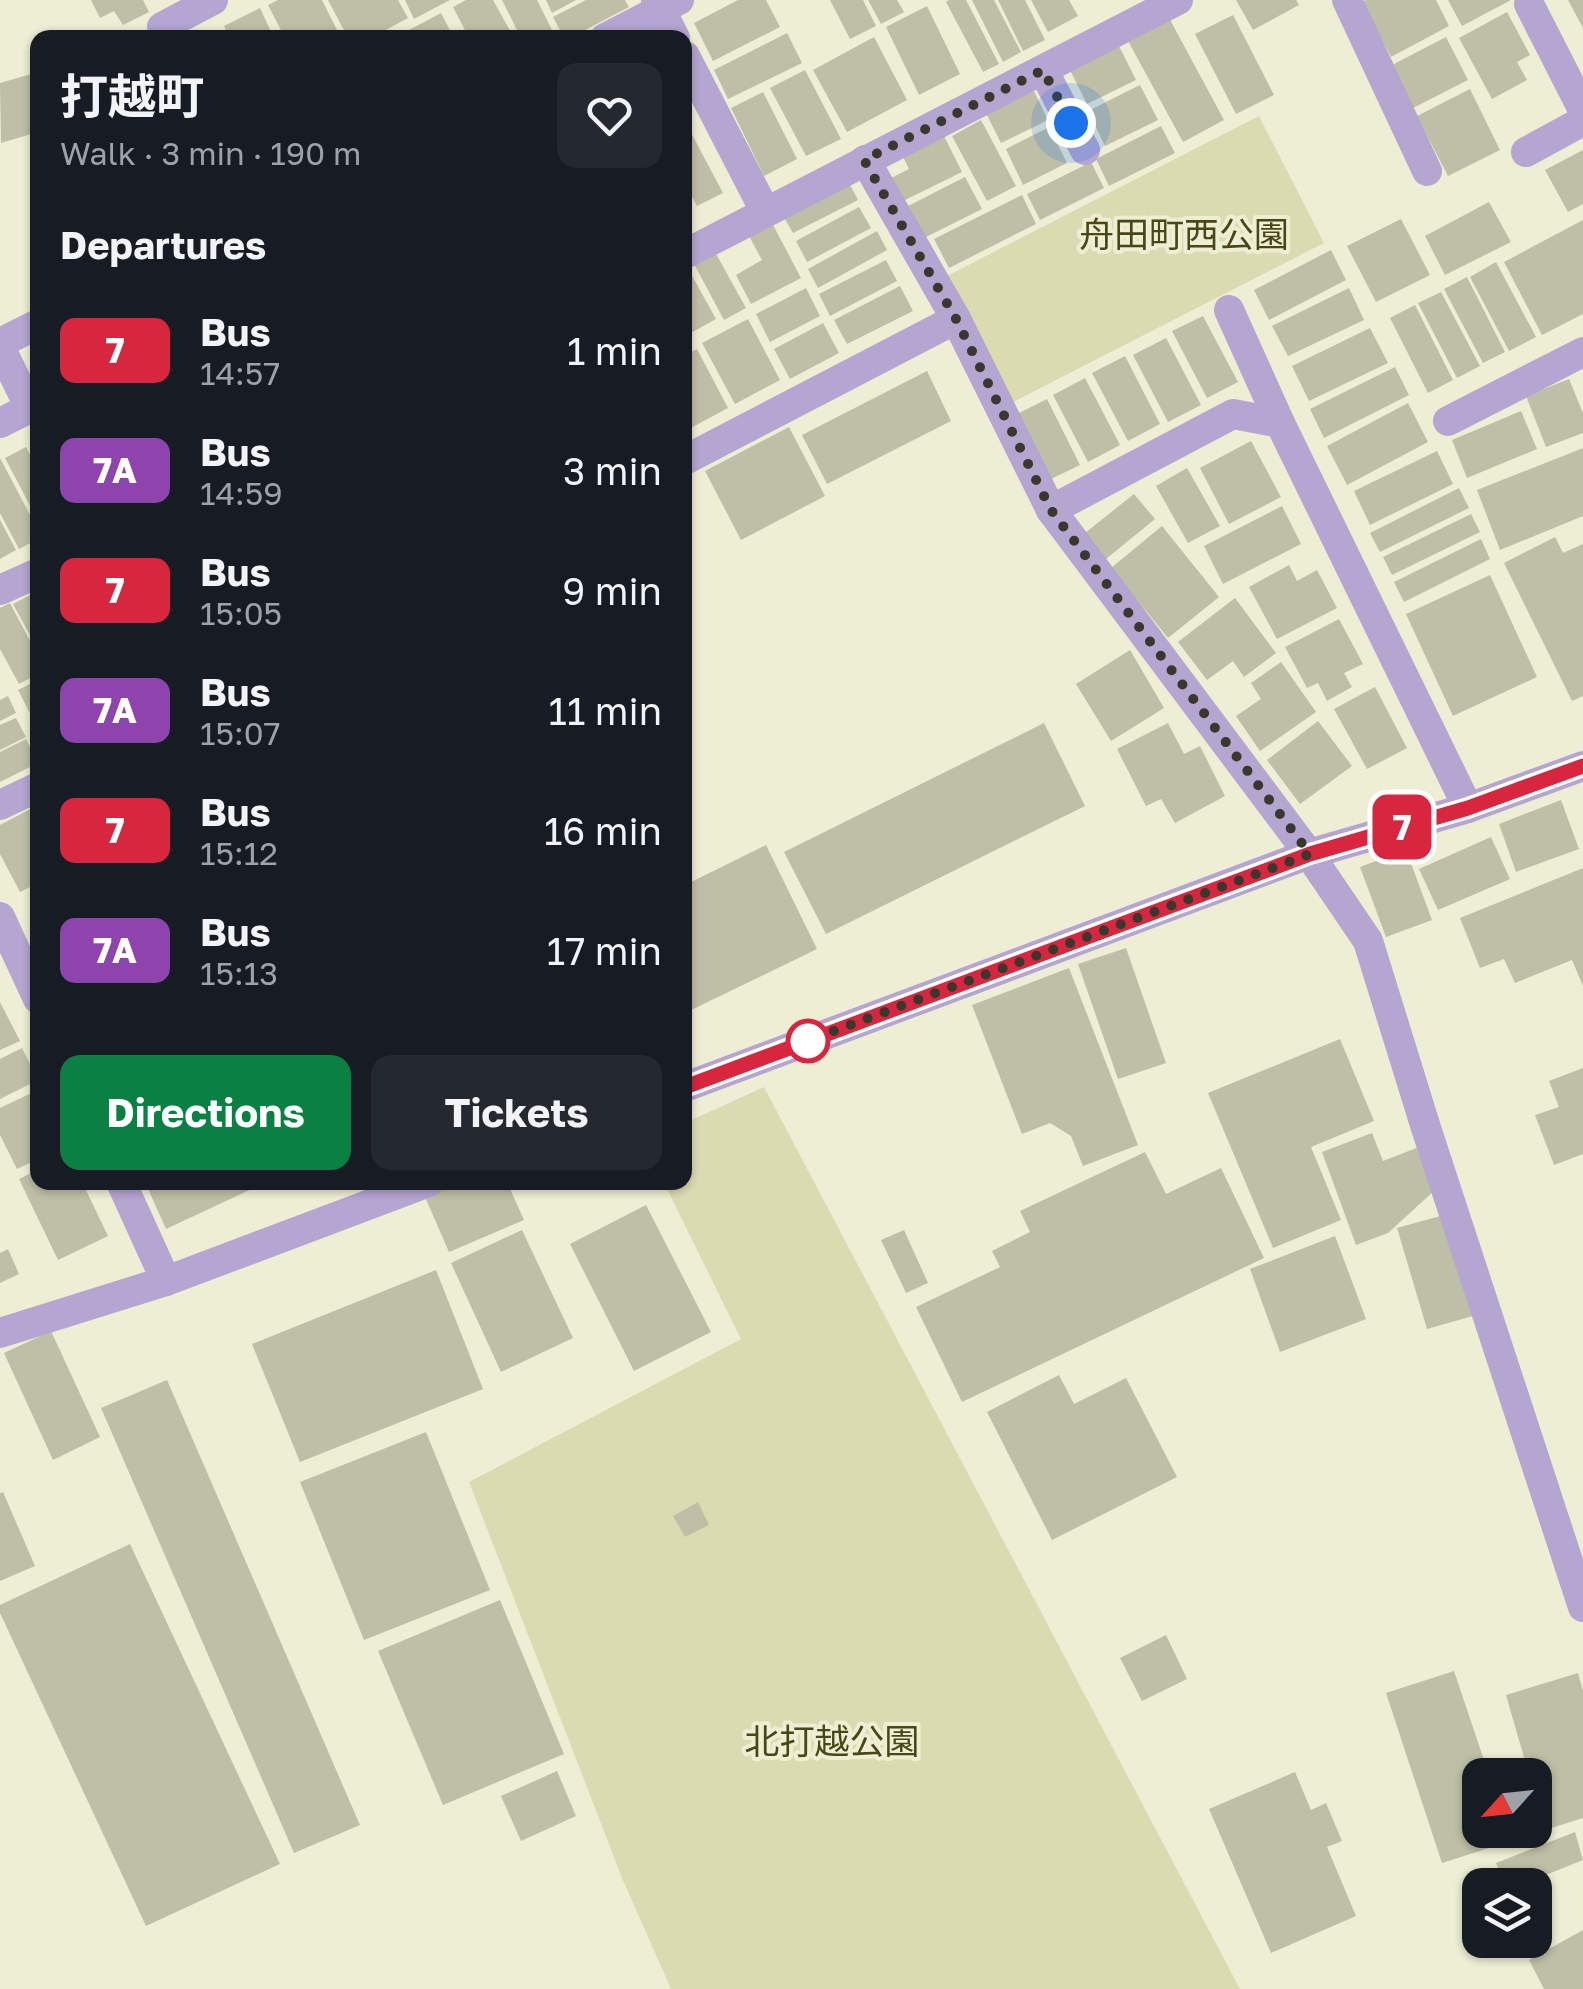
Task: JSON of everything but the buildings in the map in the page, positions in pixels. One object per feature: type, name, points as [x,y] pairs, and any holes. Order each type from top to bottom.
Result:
[{"type":"street","points":[[162,27],[213,0]]},
{"type":"street","points":[[692,250],[1178,0]]},
{"type":"street","points":[[1347,0],[1426,171]]},
{"type":"street","points":[[619,30],[665,3],[673,30]]},
{"type":"street","points":[[1530,4],[1583,110]]},
{"type":"street","points":[[692,70],[765,211]]},
{"type":"street","points":[[1043,70],[1085,150]]},
{"type":"street","points":[[1526,152],[1583,121]]},
{"type":"street","points":[[864,160],[956,319],[1051,510],[1310,854],[1368,941],[1583,1608]]},
{"type":"street","points":[[1228,310],[1468,808]]},
{"type":"street","points":[[692,456],[956,319]]},
{"type":"street","points":[[0,423],[30,408],[0,345],[30,328]]},
{"type":"street","points":[[1448,421],[1583,352]]},
{"type":"street","points":[[1051,510],[1234,414],[1280,423]]},
{"type":"street","points":[[0,590],[30,577]]},
{"type":"street","points":[[692,1083],[1310,854],[1468,808],[1583,766]]},
{"type":"street","points":[[0,805],[30,790]]},
{"type":"street","points":[[0,917],[30,982]]},
{"type":"street","points":[[125,1190],[166,1281]]},
{"type":"street","points":[[0,1333],[166,1281],[408,1190]]},
{"type":"green space","name":"舟田町西公園","points":[[1259,116],[1324,243],[1011,403],[947,276]]},
{"type":"green space","name":"北打越公園","points":[[764,1087],[1240,1989],[671,1989],[622,1878],[469,1482],[741,1339],[667,1190],[692,1190],[692,1120]]},
{"type":"bus line","name":"7","points":[[692,1084],[1310,854],[1468,808],[1583,766]]},
{"type":"route","points":[[808,1041],[804,1042],[1310,854],[1051,510],[956,319],[864,160],[1043,70],[1071,123]]}]
